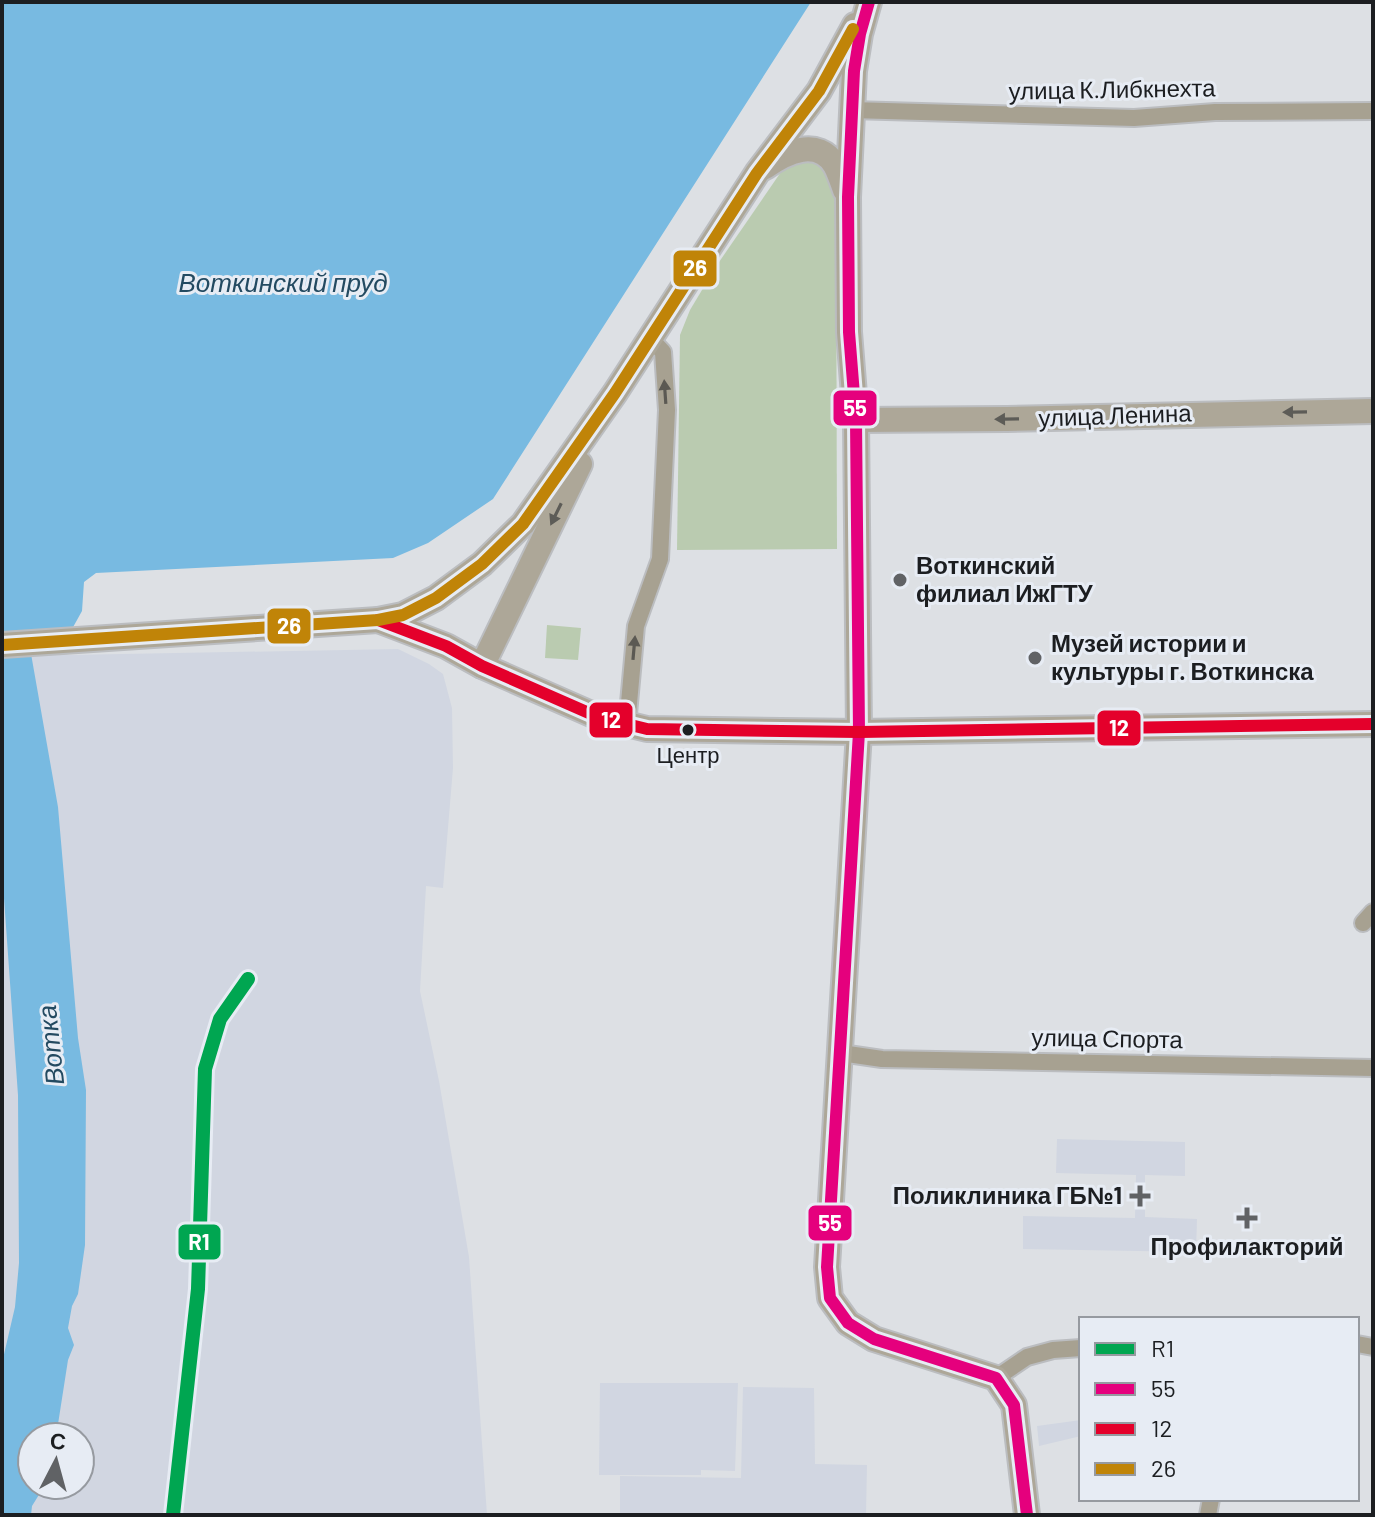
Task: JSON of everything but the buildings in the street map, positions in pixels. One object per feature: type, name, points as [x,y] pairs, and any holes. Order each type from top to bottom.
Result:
[{"type":"main road","points":[[868,2],[860,34],[851,110],[848,197],[849,332],[856,420],[859,732],[827,1267],[830,1298],[848,1323],[874,1339],[996,1378],[1014,1405],[1027,1515]]},
{"type":"main road","points":[[2,645],[378,620],[403,615],[436,598],[504,545],[530,514],[615,393],[757,173],[819,91],[868,2]]},
{"type":"main road","points":[[757,173],[782,155],[811,148],[825,154],[835,165],[848,197]]},
{"type":"main road","points":[[482,666],[615,393]]},
{"type":"main road","name":"улица Ленина","points":[[856,420],[1373,411]]},
{"type":"main road","points":[[378,620],[446,646],[482,666],[598,717],[627,725],[681,731],[859,732],[1373,724]]},
{"type":"street","name":"улица К.Либкнехта","points":[[851,110],[1134,118],[1215,112],[1373,111]]},
{"type":"street","points":[[627,725],[636,626],[660,559],[667,410],[663,352],[649,337]]},
{"type":"street","name":"улица Спорта","points":[[841,1053],[882,1059],[1373,1068]]},
{"type":"street","points":[[996,1378],[1027,1357],[1053,1350],[1079,1348]]},
{"type":"shaded area","points":[[39,647],[69,655],[398,649],[443,674],[452,708],[453,768],[443,888],[426,886],[420,991],[469,1257],[487,1515],[2,1515],[2,649]]},
{"type":"shaded area","name":"Поликлиника ГБ№1","points":[[1057,1139],[1185,1142],[1185,1176],[1145,1175],[1145,1217],[1197,1219],[1196,1252],[1023,1249],[1023,1216],[1135,1218],[1136,1175],[1056,1173]]},
{"type":"shaded area","points":[[600,1383],[738,1383],[735,1471],[701,1470],[701,1475],[599,1475]]},
{"type":"shaded area","points":[[743,1387],[814,1388],[815,1464],[867,1465],[866,1515],[620,1515],[620,1476],[741,1478]]},
{"type":"shaded area","points":[[1079,1420],[1079,1436],[1039,1446],[1037,1426]]},
{"type":"green space","points":[[818,156],[836,184],[837,549],[677,550],[680,335],[690,310],[717,265],[783,169]]},
{"type":"green space","points":[[547,625],[581,628],[578,660],[545,658]]},
{"type":"water","name":"Воткинский пруд","points":[[2,2],[811,2],[493,499],[428,543],[393,558],[96,573],[84,582],[82,611],[72,629],[2,633]]},
{"type":"water","name":"Вотка","points":[[30,648],[58,807],[78,1038],[86,1090],[85,1245],[78,1294],[68,1328],[74,1345],[68,1360],[58,1421],[16,1421],[16,1501],[35,1501],[31,1515],[2,1515],[2,1363],[15,1307],[19,1263],[18,1095],[2,870],[2,649]]},
{"type":"transit line","name":"55","points":[[869,2],[854,71],[848,197],[849,332],[856,420],[859,732],[827,1267],[830,1298],[848,1323],[874,1339],[996,1378],[1014,1405],[1027,1515]]},
{"type":"transit line","name":"26","points":[[2,645],[378,620],[403,615],[436,598],[482,564],[523,524],[615,393],[757,173],[819,91],[853,29]]},
{"type":"transit line","name":"12","points":[[378,620],[446,646],[482,666],[598,717],[647,729],[859,732],[1373,724]]},
{"type":"transit line","name":"R1","points":[[173,1515],[198,1289],[205,1069],[220,1019],[248,979]]},
{"type":"place","name":"Воткинский филиал ИжГТУ","points":[[900,580]]},
{"type":"place","name":"Музей истории и культуры г. Воткинска","points":[[1035,658]]},
{"type":"place","name":"Центр","points":[[688,730]]},
{"type":"place","name":"Поликлиника ГБ№1","points":[[1140,1196]]},
{"type":"place","name":"Профилакторий","points":[[1247,1218]]}]
